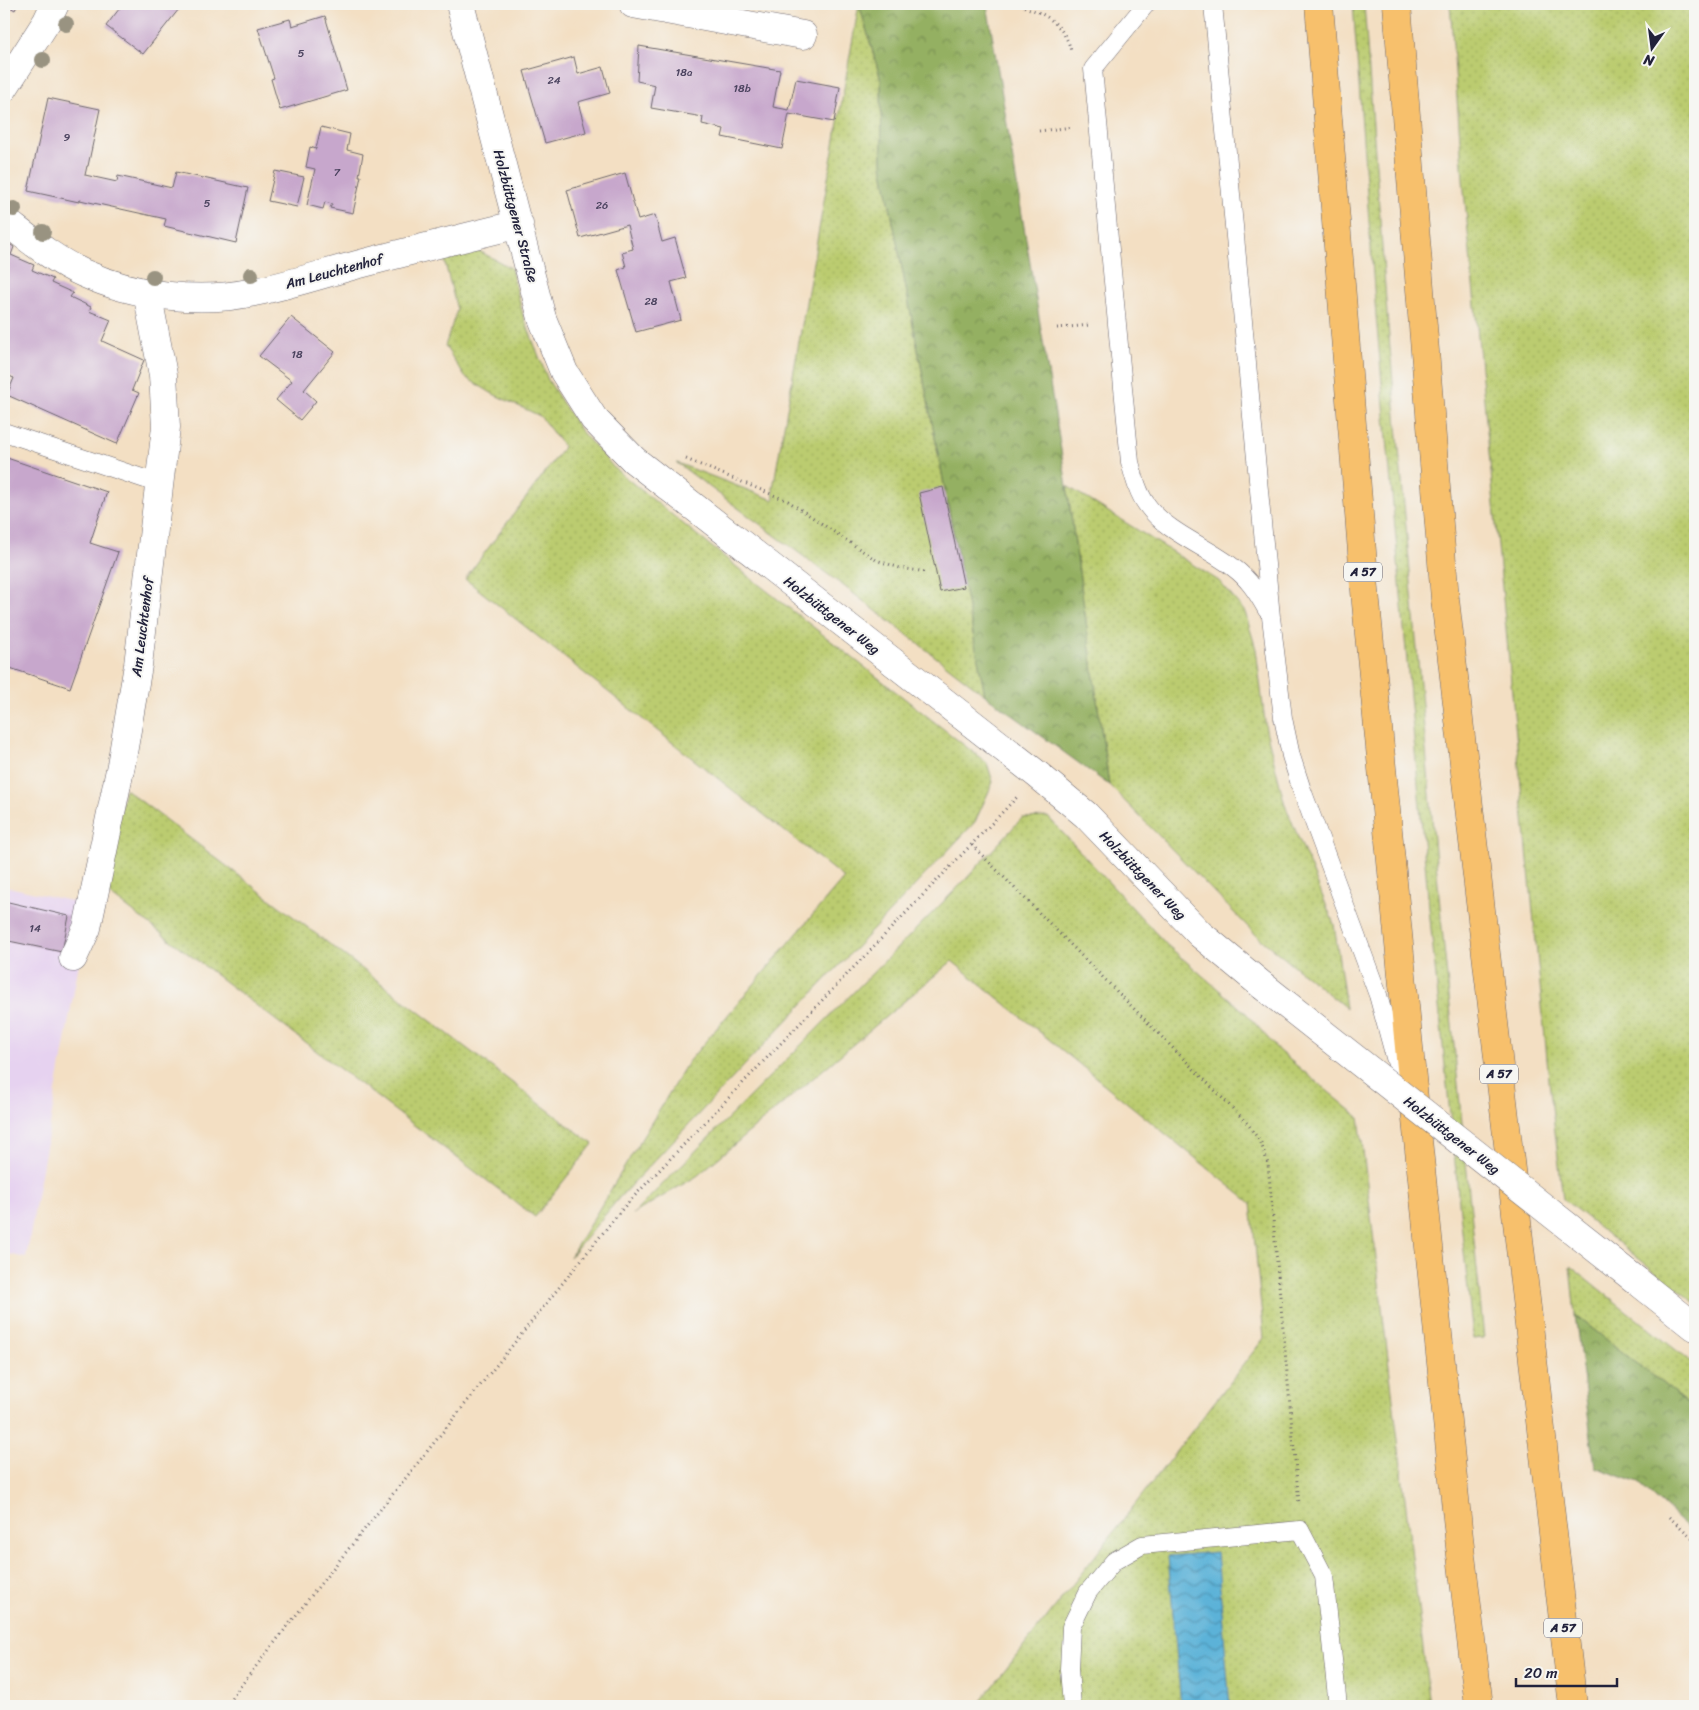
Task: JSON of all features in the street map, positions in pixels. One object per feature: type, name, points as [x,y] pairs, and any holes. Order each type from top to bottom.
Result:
[{"type":"highway","name":"A 57","points":[[1319,4],[1366,604],[1418,1140],[1478,1706]]},
{"type":"highway","name":"A 57","points":[[1397,4],[1445,599],[1572,1706]]},
{"type":"street","points":[[4,88],[55,4]]},
{"type":"street","name":"Holzbüttgener Straße","points":[[460,4],[542,318],[564,372],[594,419]]},
{"type":"street","points":[[633,4],[803,35]]},
{"type":"street","name":"Am Leuchtenhof","points":[[4,220],[50,254],[82,272],[117,285],[147,292],[215,297],[253,293],[519,224]]},
{"type":"street","name":"Am Leuchtenhof","points":[[73,958],[87,928],[121,765],[138,665],[160,484],[166,427],[163,375],[147,292]]},
{"type":"street","name":"Holzbüttgener Weg","points":[[594,419],[642,466],[1038,775],[1086,815],[1200,934],[1263,986],[1695,1327]]},
{"type":"lane","points":[[1146,4],[1094,69],[1130,462],[1136,483],[1147,505],[1164,522],[1235,568],[1256,589],[1271,616]]},
{"type":"lane","points":[[1214,4],[1271,616],[1283,718],[1291,756],[1302,790],[1378,995],[1418,1140]]},
{"type":"lane","points":[[4,432],[160,484]]},
{"type":"lane","points":[[1072,1706],[1069,1669],[1071,1627],[1088,1592],[1114,1561],[1142,1545],[1300,1530],[1324,1576],[1338,1706]]},
{"type":"path","points":[[1039,130],[1078,127]]},
{"type":"path","points":[[1057,328],[1096,325]]},
{"type":"path","points":[[680,457],[690,459],[788,502],[876,560],[900,568],[927,572]]},
{"type":"path","points":[[225,1706],[322,1582],[623,1208],[1038,775]]},
{"type":"path","points":[[972,845],[1248,1124],[1261,1142],[1268,1164],[1295,1455],[1300,1530]]},
{"type":"path","points":[[1669,1517],[1695,1540]]},
{"type":"shaded area","points":[[4,886],[84,904],[79,963],[26,1258],[4,1253]]},
{"type":"green space","points":[[859,4],[881,80],[882,165],[985,695],[845,587],[677,463],[774,500],[773,488]]},
{"type":"green space","points":[[859,4],[987,4],[1067,486],[1109,785],[985,695],[882,165],[881,80]]},
{"type":"green space","points":[[1353,4],[1364,4],[1387,314],[1441,918],[1484,1338],[1473,1339],[1430,919],[1376,316]]},
{"type":"green space","points":[[1450,4],[1695,4],[1695,1303],[1563,1199],[1550,1090],[1463,180]]},
{"type":"green space","points":[[479,251],[511,268],[523,315],[548,380],[580,430],[615,469],[987,763],[993,782],[975,822],[619,1198],[570,1257],[688,1062],[844,878],[465,579],[564,447],[540,416],[493,394],[465,377],[445,346],[457,310],[444,259]]},
{"type":"green space","points":[[1067,486],[1219,581],[1245,612],[1256,649],[1266,730],[1285,805],[1334,924],[1346,1008],[1257,936],[1109,785]]},
{"type":"green space","points":[[125,789],[593,1144],[535,1217],[103,889]]},
{"type":"green space","points":[[1048,817],[1167,945],[1247,1014],[1279,1051],[1359,1117],[1430,1706],[977,1706],[1264,1338],[1251,1203],[952,961],[697,1176],[633,1214],[966,879],[1022,818]]},
{"type":"green space","points":[[1570,1266],[1695,1365],[1695,1409],[1575,1315]]},
{"type":"green space","points":[[1575,1315],[1695,1409],[1695,1534],[1639,1483],[1595,1467]]},
{"type":"water","points":[[1217,1552],[1230,1706],[1181,1706],[1168,1556]]},
{"type":"building","points":[[4,4],[18,4],[15,10],[10,7],[4,20]]},
{"type":"building","points":[[123,4],[183,4],[143,54],[106,26]]},
{"type":"building","points":[[325,16],[347,90],[280,110],[271,79],[274,78],[258,28],[290,19],[292,26]]},
{"type":"building","points":[[639,46],[780,70],[773,107],[789,110],[796,79],[840,87],[834,122],[789,114],[782,149],[722,137],[724,129],[702,124],[703,117],[651,108],[655,85],[637,81]]},
{"type":"building","points":[[574,57],[578,74],[603,67],[610,93],[578,102],[586,132],[545,143],[524,71]]},
{"type":"building","points":[[48,98],[100,109],[85,175],[117,182],[118,176],[172,188],[176,172],[248,188],[236,243],[164,226],[166,219],[80,200],[79,202],[28,191]]},
{"type":"building","points":[[321,127],[350,134],[347,150],[363,154],[359,176],[361,176],[353,213],[330,208],[332,204],[325,202],[323,209],[307,205],[315,169],[306,167],[310,147],[316,149]]},
{"type":"building","points":[[275,171],[304,177],[297,207],[268,201]]},
{"type":"building","points":[[625,173],[638,220],[655,215],[662,242],[675,238],[686,278],[671,282],[681,320],[636,332],[618,270],[626,267],[622,252],[633,249],[627,225],[580,238],[567,190]]},
{"type":"building","points":[[4,240],[14,247],[11,255],[34,265],[32,270],[53,279],[51,283],[73,293],[70,297],[91,307],[89,311],[111,320],[102,341],[144,360],[132,390],[139,393],[117,444],[7,395],[14,378],[4,374]]},
{"type":"building","points":[[291,317],[335,352],[304,390],[316,401],[300,420],[276,400],[292,381],[259,356]]},
{"type":"building","points":[[4,457],[107,492],[90,543],[118,552],[70,688],[4,666],[4,521],[6,514],[4,514]]},
{"type":"building","points":[[943,487],[964,587],[940,592],[919,493]]},
{"type":"building","points":[[4,901],[69,916],[62,952],[4,940]]}]
